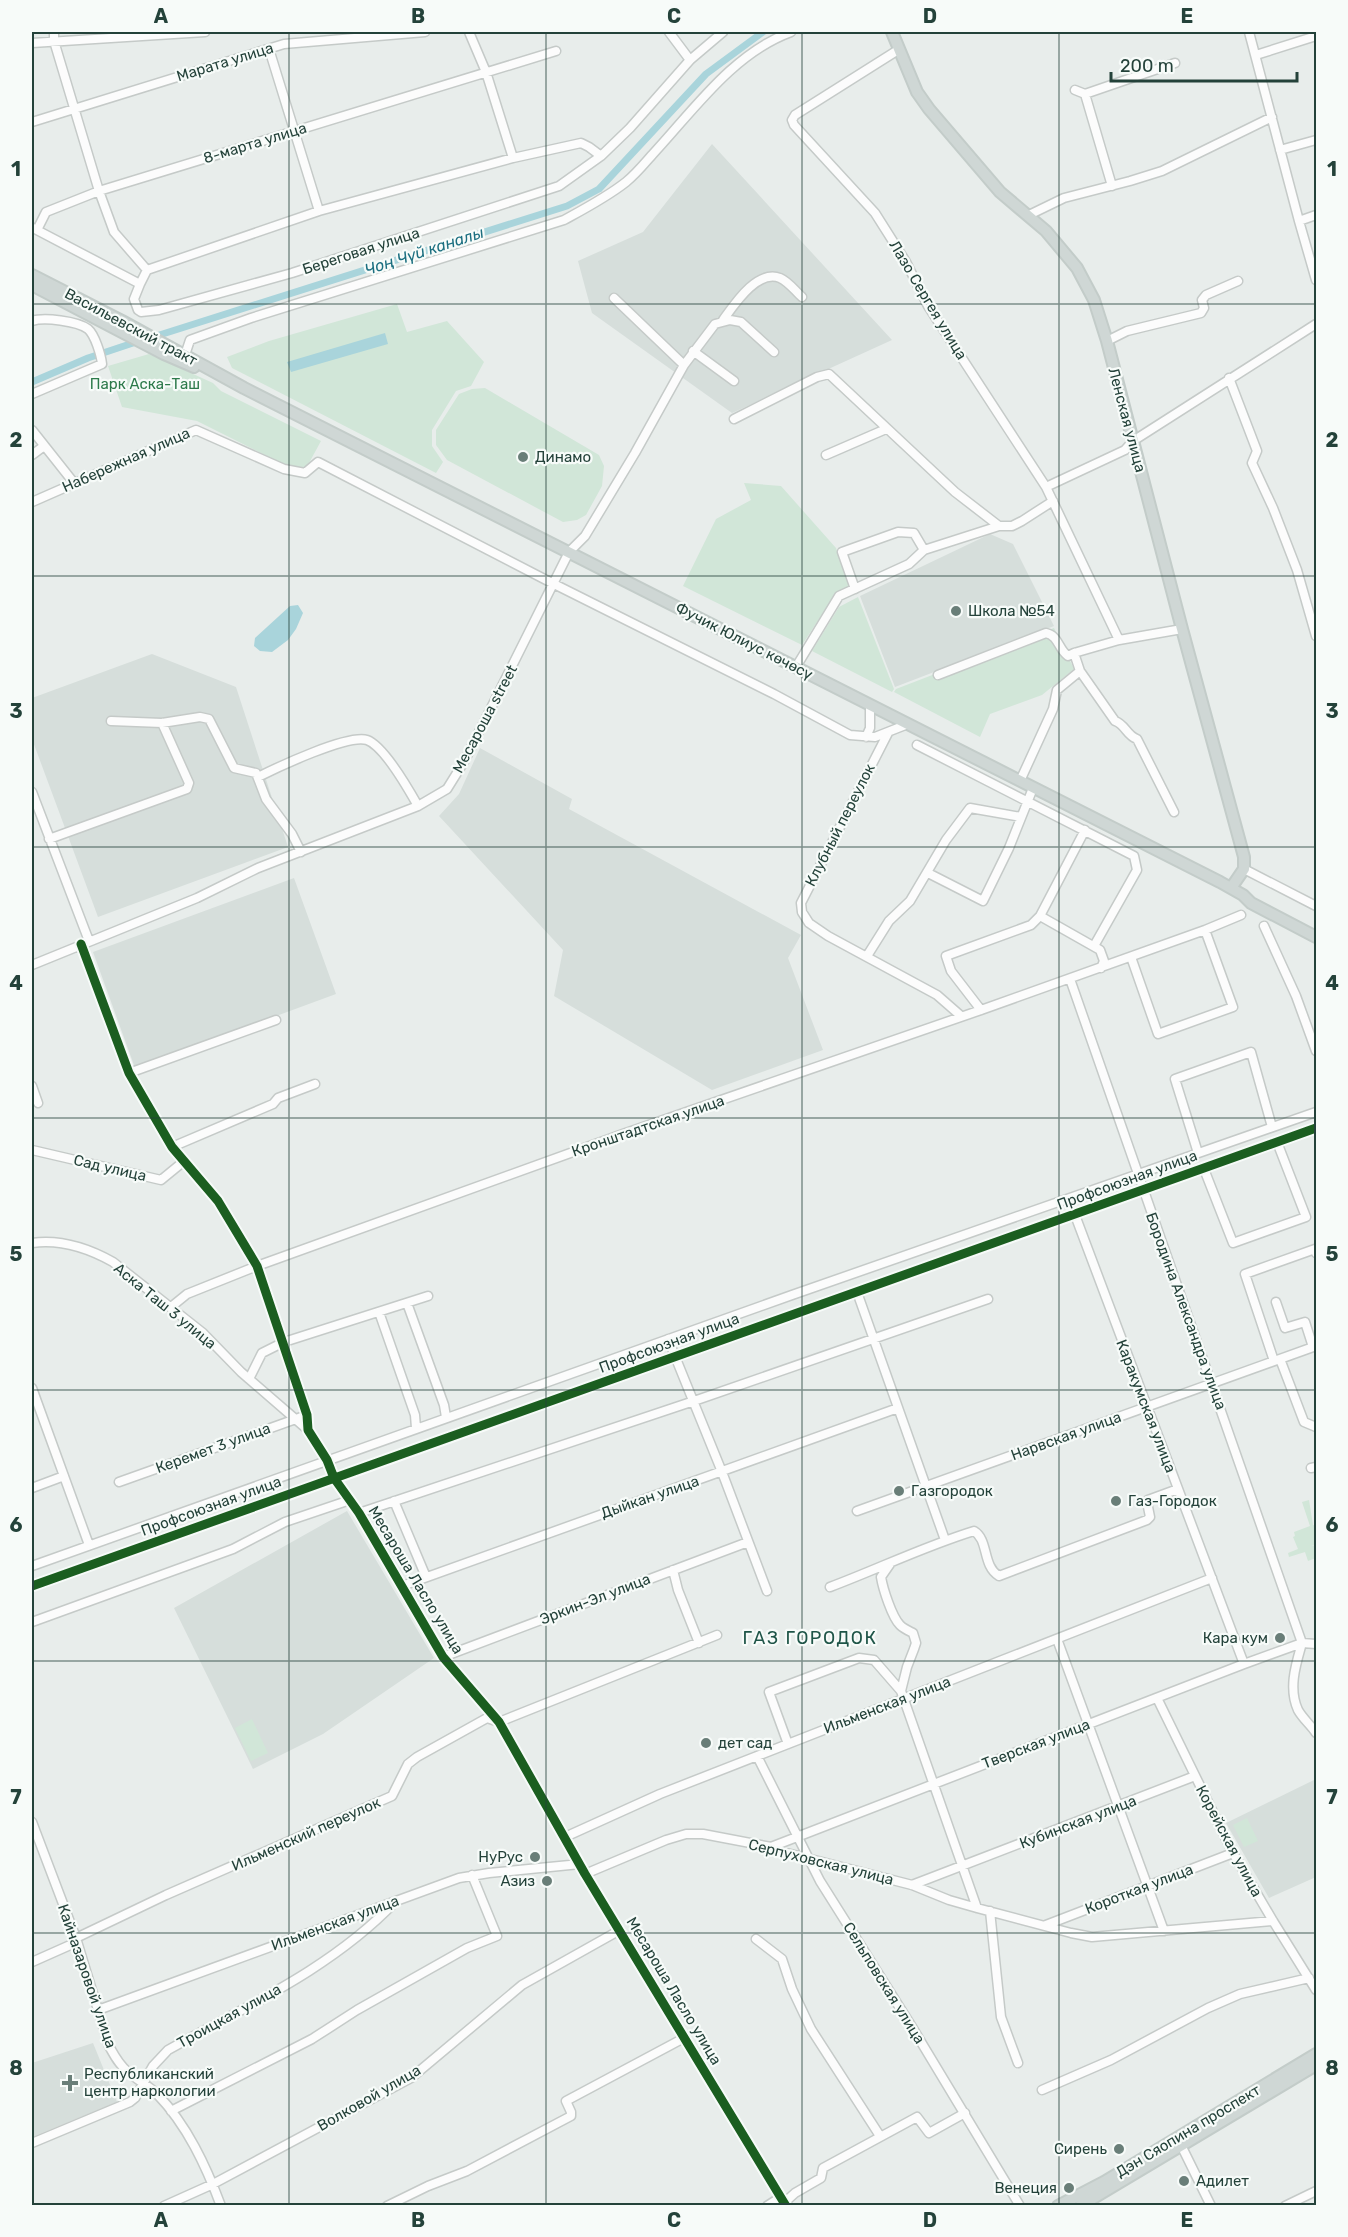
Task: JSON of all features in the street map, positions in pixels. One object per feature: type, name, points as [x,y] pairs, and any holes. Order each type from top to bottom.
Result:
[{"type":"main road","name":"Ленская улица","points":[[892,32],[917,92],[928,110],[1000,192],[1029,215],[1060,245],[1077,268],[1094,300],[1107,341],[1244,857],[1244,870]]},
{"type":"main road","name":"Васильевский тракт","points":[[32,275],[122,321],[169,351],[185,355],[244,388]]},
{"type":"main road","name":"Васильевский тракт","points":[[32,285],[244,388]]},
{"type":"main road","name":"Фучик Юлиус көчөсү","points":[[244,388],[1231,888],[1251,903],[1317,937]]},
{"type":"main road","points":[[1231,888],[1244,870]]},
{"type":"main road","name":"Фучик Юлиус көчөсү","points":[[1243,895],[1254,896],[1317,928]]},
{"type":"main road","name":"Дэн Сяопина проспект","points":[[1080,2205],[1317,2054]]},
{"type":"main road","name":"Дэн Сяопина проспект","points":[[1058,2205],[1180,2142],[1317,2065]]},
{"type":"street","points":[[54,32],[54,42],[74,109],[114,232],[147,270]]},
{"type":"street","points":[[32,43],[205,32]]},
{"type":"street","name":"Марата улица","points":[[32,122],[284,44],[425,32]]},
{"type":"street","points":[[469,32],[486,72],[513,158]]},
{"type":"street","points":[[669,32],[687,57]]},
{"type":"street","name":"Береговая улица","points":[[140,284],[134,299],[138,310],[141,312],[159,310],[231,291],[559,186],[601,156],[630,128],[687,57],[723,32]]},
{"type":"street","points":[[185,355],[190,340],[251,318],[564,220],[598,202],[628,180],[741,61],[774,38],[791,32]]},
{"type":"street","points":[[1249,32],[1317,280]]},
{"type":"street","points":[[1256,56],[1317,36]]},
{"type":"street","points":[[269,49],[319,211]]},
{"type":"street","name":"Лазо Сергея улица","points":[[898,50],[795,115],[792,120],[794,125],[875,213],[906,262],[928,306],[1046,487],[1119,640]]},
{"type":"street","name":"8-марта улица","points":[[34,229],[46,212],[99,191],[556,51]]},
{"type":"street","points":[[1075,90],[1085,94],[1175,63]]},
{"type":"street","points":[[1085,94],[1112,186]]},
{"type":"street","points":[[1029,215],[1064,198],[1162,171],[1272,117]]},
{"type":"street","points":[[1280,150],[1317,140]]},
{"type":"street","points":[[34,229],[140,284],[147,270],[319,211],[513,158],[581,143],[601,156]]},
{"type":"street","points":[[1299,221],[1317,215]]},
{"type":"street","name":"Месароша street","points":[[32,965],[197,898],[258,868],[418,806],[447,789],[465,760],[569,552],[585,537],[693,351],[715,324],[723,320],[744,291],[762,280],[774,277],[782,279],[802,297]]},
{"type":"street","points":[[1107,341],[1128,331],[1201,313],[1206,295],[1238,281]]},
{"type":"street","points":[[614,297],[684,365]]},
{"type":"street","points":[[32,321],[38,319],[62,321],[87,329],[92,335],[102,360],[100,366],[32,394]]},
{"type":"street","points":[[723,320],[741,322],[774,352]]},
{"type":"street","points":[[1046,487],[1125,450],[1133,441],[1317,324]]},
{"type":"street","points":[[693,351],[734,381]]},
{"type":"street","points":[[734,419],[816,377],[830,374],[886,429],[956,492],[999,526]]},
{"type":"street","points":[[1229,378],[1257,451],[1252,463],[1273,508],[1297,570],[1317,636]]},
{"type":"street","points":[[826,455],[886,429]]},
{"type":"street","points":[[32,430],[74,483]]},
{"type":"street","name":"Набережная улица","points":[[32,502],[196,430],[284,469],[305,472],[318,462],[554,584]]},
{"type":"street","points":[[32,456],[44,446]]},
{"type":"street","points":[[796,667],[839,596],[909,564],[924,550],[999,526],[1012,526],[1053,501]]},
{"type":"street","points":[[855,589],[842,552],[898,532],[914,533],[924,550]]},
{"type":"street","points":[[554,584],[734,673],[850,735],[866,737],[888,733],[908,724]]},
{"type":"street","points":[[938,675],[1046,633],[1058,640],[1064,654],[1068,656],[1119,640],[1182,629]]},
{"type":"street","points":[[1074,653],[1080,671],[1115,721],[1131,737],[1137,739],[1174,812]]},
{"type":"street","points":[[1020,781],[1053,709],[1057,690],[1080,671]]},
{"type":"street","points":[[866,737],[870,728],[870,705]]},
{"type":"street","points":[[111,721],[162,723],[200,717],[209,720],[234,768],[252,772],[258,777],[266,800],[292,834],[301,852]]},
{"type":"street","points":[[50,839],[187,789],[189,783],[162,723]]},
{"type":"street","name":"Клубный переулок","points":[[888,733],[801,903],[802,912],[809,923],[828,936],[938,995],[961,1016]]},
{"type":"street","points":[[258,777],[285,763],[350,740],[367,740],[376,745],[398,772],[418,806]]},
{"type":"street","points":[[916,745],[1134,856],[1137,870],[1094,946]]},
{"type":"street","points":[[928,873],[983,901],[1010,848],[1033,788]]},
{"type":"street","name":"Месароша Ласло улица","points":[[32,792],[129,1073],[172,1147],[218,1201],[257,1266],[307,1415],[308,1430],[327,1460],[334,1478],[359,1513],[443,1657],[499,1722],[585,1874],[784,2202]]},
{"type":"street","points":[[867,956],[889,921],[910,901],[946,840],[970,808],[1021,817]]},
{"type":"street","points":[[981,1010],[951,971],[946,956],[1031,926],[1040,916],[1085,830]]},
{"type":"street","points":[[1244,870],[1317,906]]},
{"type":"street","name":"Кронштадтская улица","points":[[171,1307],[187,1294],[257,1266],[623,1134],[1101,968],[1241,915]]},
{"type":"street","points":[[1040,916],[1094,946],[1103,955],[1104,962],[1101,968]]},
{"type":"street","points":[[1264,926],[1296,996],[1317,1051]]},
{"type":"street","points":[[1131,957],[1158,1034],[1233,1007],[1205,930]]},
{"type":"street","name":"Бородина Александра улица","points":[[1070,979],[1302,1643]]},
{"type":"street","points":[[129,1073],[276,1020]]},
{"type":"street","name":"Профсоюзная улица","points":[[1198,1153],[1175,1079],[1251,1053],[1272,1127]]},
{"type":"street","points":[[172,1147],[273,1104],[278,1098],[315,1083]]},
{"type":"street","points":[[32,1086],[38,1104]]},
{"type":"street","name":"Профсоюзная улица","points":[[32,1566],[416,1428],[1317,1112]]},
{"type":"street","name":"Профсоюзная улица","points":[[32,1586],[1317,1128]]},
{"type":"street","name":"Профсоюзная улица","points":[[1204,1169],[1233,1244],[1306,1217],[1277,1142]]},
{"type":"street","name":"Сад улица","points":[[32,1150],[161,1179],[183,1162]]},
{"type":"street","name":"Каракумская улица","points":[[1075,1215],[1244,1664]]},
{"type":"street","name":"Аска Таш 3 улица","points":[[32,1243],[45,1241],[72,1245],[96,1253],[112,1262],[203,1333],[249,1379],[308,1430]]},
{"type":"street","points":[[1317,1253],[1315,1249],[1245,1274],[1277,1360],[1304,1422],[1317,1427]]},
{"type":"street","points":[[857,1292],[945,1540]]},
{"type":"street","points":[[249,1379],[262,1353],[284,1342],[428,1296]]},
{"type":"street","points":[[359,1513],[694,1401],[988,1299]]},
{"type":"street","points":[[1276,1302],[1285,1328],[1305,1322],[1315,1346]]},
{"type":"street","points":[[407,1303],[444,1405],[446,1418]]},
{"type":"street","points":[[379,1312],[415,1416],[416,1428]]},
{"type":"street","points":[[668,1339],[767,1591]]},
{"type":"street","name":"Нарвская улица","points":[[857,1511],[1315,1346]]},
{"type":"street","points":[[32,1388],[34,1405],[90,1545]]},
{"type":"street","name":"Дыйкан улица","points":[[402,1586],[898,1408]]},
{"type":"street","name":"Керемет 3 улица","points":[[120,1482],[307,1415]]},
{"type":"street","points":[[32,1488],[64,1476]]},
{"type":"street","points":[[830,1587],[974,1530],[977,1532],[991,1570],[999,1576],[1147,1520],[1150,1518],[1148,1500],[1178,1489]]},
{"type":"street","points":[[32,1622],[233,1549],[285,1522],[350,1500]]},
{"type":"street","points":[[394,1501],[426,1576]]},
{"type":"street","name":"Эркин-Эл улица","points":[[443,1657],[748,1542]]},
{"type":"street","points":[[890,1564],[881,1577],[883,1586],[897,1621],[901,1627],[913,1633],[916,1643],[907,1667],[902,1695]]},
{"type":"street","points":[[673,1570],[678,1590],[699,1643]]},
{"type":"street","name":"Ильменская улица","points":[[565,1837],[660,1794],[788,1744],[902,1695],[1057,1639],[1212,1578]]},
{"type":"street","name":"Ильменский переулок","points":[[32,1962],[166,1895],[392,1796],[408,1764],[486,1718],[499,1722],[717,1635]]},
{"type":"street","points":[[1057,1639],[1164,1931]]},
{"type":"street","points":[[1317,1644],[1302,1643],[1294,1673],[1295,1700],[1299,1710],[1317,1733]]},
{"type":"street","name":"Тверская улица","points":[[771,1846],[1302,1643]]},
{"type":"street","points":[[788,1744],[769,1692],[859,1658],[874,1660],[902,1695],[977,1908]]},
{"type":"street","name":"Корейская улица","points":[[1157,1698],[1233,1853],[1317,1990]]},
{"type":"street","name":"Сельповская улица","points":[[757,1756],[820,1881],[1020,2205]]},
{"type":"street","name":"Кубинская улица","points":[[912,1885],[1195,1776]]},
{"type":"street","name":"Кайназаровой улица","points":[[32,1822],[76,1940],[109,2046],[117,2060],[128,2072],[156,2093],[171,2111],[195,2146],[221,2205]]},
{"type":"street","name":"Серпуховская улица","points":[[585,1874],[666,1840],[686,1834],[703,1834],[771,1846],[783,1852],[912,1885],[977,1908],[1092,1937],[1273,1921]]},
{"type":"street","name":"Короткая улица","points":[[1046,1926],[1233,1853]]},
{"type":"street","name":"Ильменская улица","points":[[98,2010],[472,1875],[580,1864]]},
{"type":"street","points":[[171,2111],[312,2039],[357,2010],[467,1948],[496,1936],[472,1875]]},
{"type":"street","name":"Троицкая улица","points":[[32,2143],[130,2102],[135,2098],[142,2082],[168,2050],[317,1968],[352,1942],[398,1900]]},
{"type":"street","points":[[990,1911],[1000,2017],[1018,2063]]},
{"type":"street","name":"Волковой улица","points":[[164,2205],[213,2184],[411,2078],[522,1985],[620,1930]]},
{"type":"street","points":[[756,1939],[783,1959],[792,1989],[812,2028],[880,2136]]},
{"type":"street","points":[[1042,2090],[1111,2060],[1208,2008],[1240,1994],[1309,1978]]},
{"type":"street","points":[[387,2205],[467,2171],[571,2116],[566,2101],[684,2038]]},
{"type":"street","points":[[767,2205],[784,2202],[821,2178],[823,2168],[918,2117],[929,2133],[965,2113]]},
{"type":"street","points":[[1180,2142],[1211,2205]]},
{"type":"street","points":[[1286,2205],[1317,2191]]},
{"type":"shaded area","points":[[712,144],[892,340],[732,413],[592,313],[578,261],[643,232]]},
{"type":"shaded area","name":"Школа №54","points":[[990,534],[1013,544],[1054,626],[895,687],[860,596]]},
{"type":"shaded area","points":[[152,654],[236,687],[288,847],[98,917],[32,739],[32,698]]},
{"type":"shaded area","points":[[480,748],[572,799],[569,809],[801,935],[788,958],[823,1050],[712,1090],[554,996],[563,950],[439,816],[459,794]]},
{"type":"shaded area","points":[[294,878],[336,994],[135,1068],[93,952]]},
{"type":"shaded area","points":[[347,1511],[434,1658],[323,1734],[253,1769],[174,1608]]},
{"type":"shaded area","points":[[1316,1779],[1316,1877],[1269,1898],[1226,1823]]},
{"type":"shaded area","name":"Республиканский центр наркологии","points":[[93,2043],[117,2102],[32,2137],[32,2063]]},
{"type":"green space","points":[[397,304],[407,332],[447,321],[484,362],[471,386],[456,391],[432,430],[432,446],[443,462],[436,473],[232,368],[227,357],[269,341]]},
{"type":"green space","name":"Парк Аска-Таш","points":[[149,354],[213,383],[221,391],[321,441],[303,474],[197,421],[122,407],[108,366]]},
{"type":"green space","name":"Динамо","points":[[485,388],[599,455],[604,466],[602,486],[586,515],[577,520],[563,522],[447,460],[436,445],[436,430],[459,394],[472,389]]},
{"type":"green space","points":[[744,483],[781,486],[836,548],[850,587],[836,593],[802,645],[683,586],[716,519],[751,500]]},
{"type":"green space","points":[[858,597],[894,689],[892,692],[812,651],[839,607]]},
{"type":"green space","points":[[1054,628],[1074,669],[1042,695],[990,714],[980,737],[894,692],[896,689]]},
{"type":"green space","points":[[1309,1500],[1313,1525],[1316,1526],[1316,1544],[1311,1546],[1316,1545],[1316,1558],[1308,1561],[1305,1552],[1289,1557],[1288,1553],[1298,1549],[1293,1537],[1294,1532],[1310,1526],[1302,1502]]},
{"type":"green space","points":[[252,1719],[268,1753],[251,1761],[235,1728]]},
{"type":"green space","points":[[1247,1818],[1258,1841],[1244,1847],[1233,1825]]},
{"type":"water","points":[[385,333],[388,344],[291,372],[287,362]]},
{"type":"water","points":[[298,605],[303,613],[288,640],[272,652],[260,651],[254,646],[255,638],[290,606]]},
{"type":"waterway","name":"Чоң Чүй каналы","points":[[150,338],[567,206],[599,189],[706,74],[763,32]]},
{"type":"waterway","name":"Чоң Чүй каналы","points":[[32,382],[88,358],[139,341]]},
{"type":"cycle path","points":[[81,944],[129,1073],[172,1147],[218,1201],[257,1266],[307,1415],[308,1430],[327,1460],[334,1478],[359,1513],[443,1657],[499,1722],[585,1874],[786,2206]]},
{"type":"cycle path","points":[[32,1586],[1316,1128]]},
{"type":"place","name":"Динамо","points":[[523,457]]},
{"type":"place","name":"Школа №54","points":[[956,611]]},
{"type":"place","name":"Газгородок","points":[[899,1491]]},
{"type":"place","name":"Газ-Городок","points":[[1116,1501]]},
{"type":"place","name":"Кара кум","points":[[1280,1638]]},
{"type":"place","name":"дет сад","points":[[706,1743]]},
{"type":"place","name":"НуРус","points":[[535,1857]]},
{"type":"place","name":"Азиз","points":[[547,1881]]},
{"type":"place","name":"Республиканский центр наркологии","points":[[70,2083]]},
{"type":"place","name":"Сирень","points":[[1119,2149]]},
{"type":"place","name":"Адилет","points":[[1184,2181]]},
{"type":"place","name":"Венеция","points":[[1069,2188]]},
{"type":"district","name":"ГАЗ ГОРОДОК","points":[[810,1638]]}]
